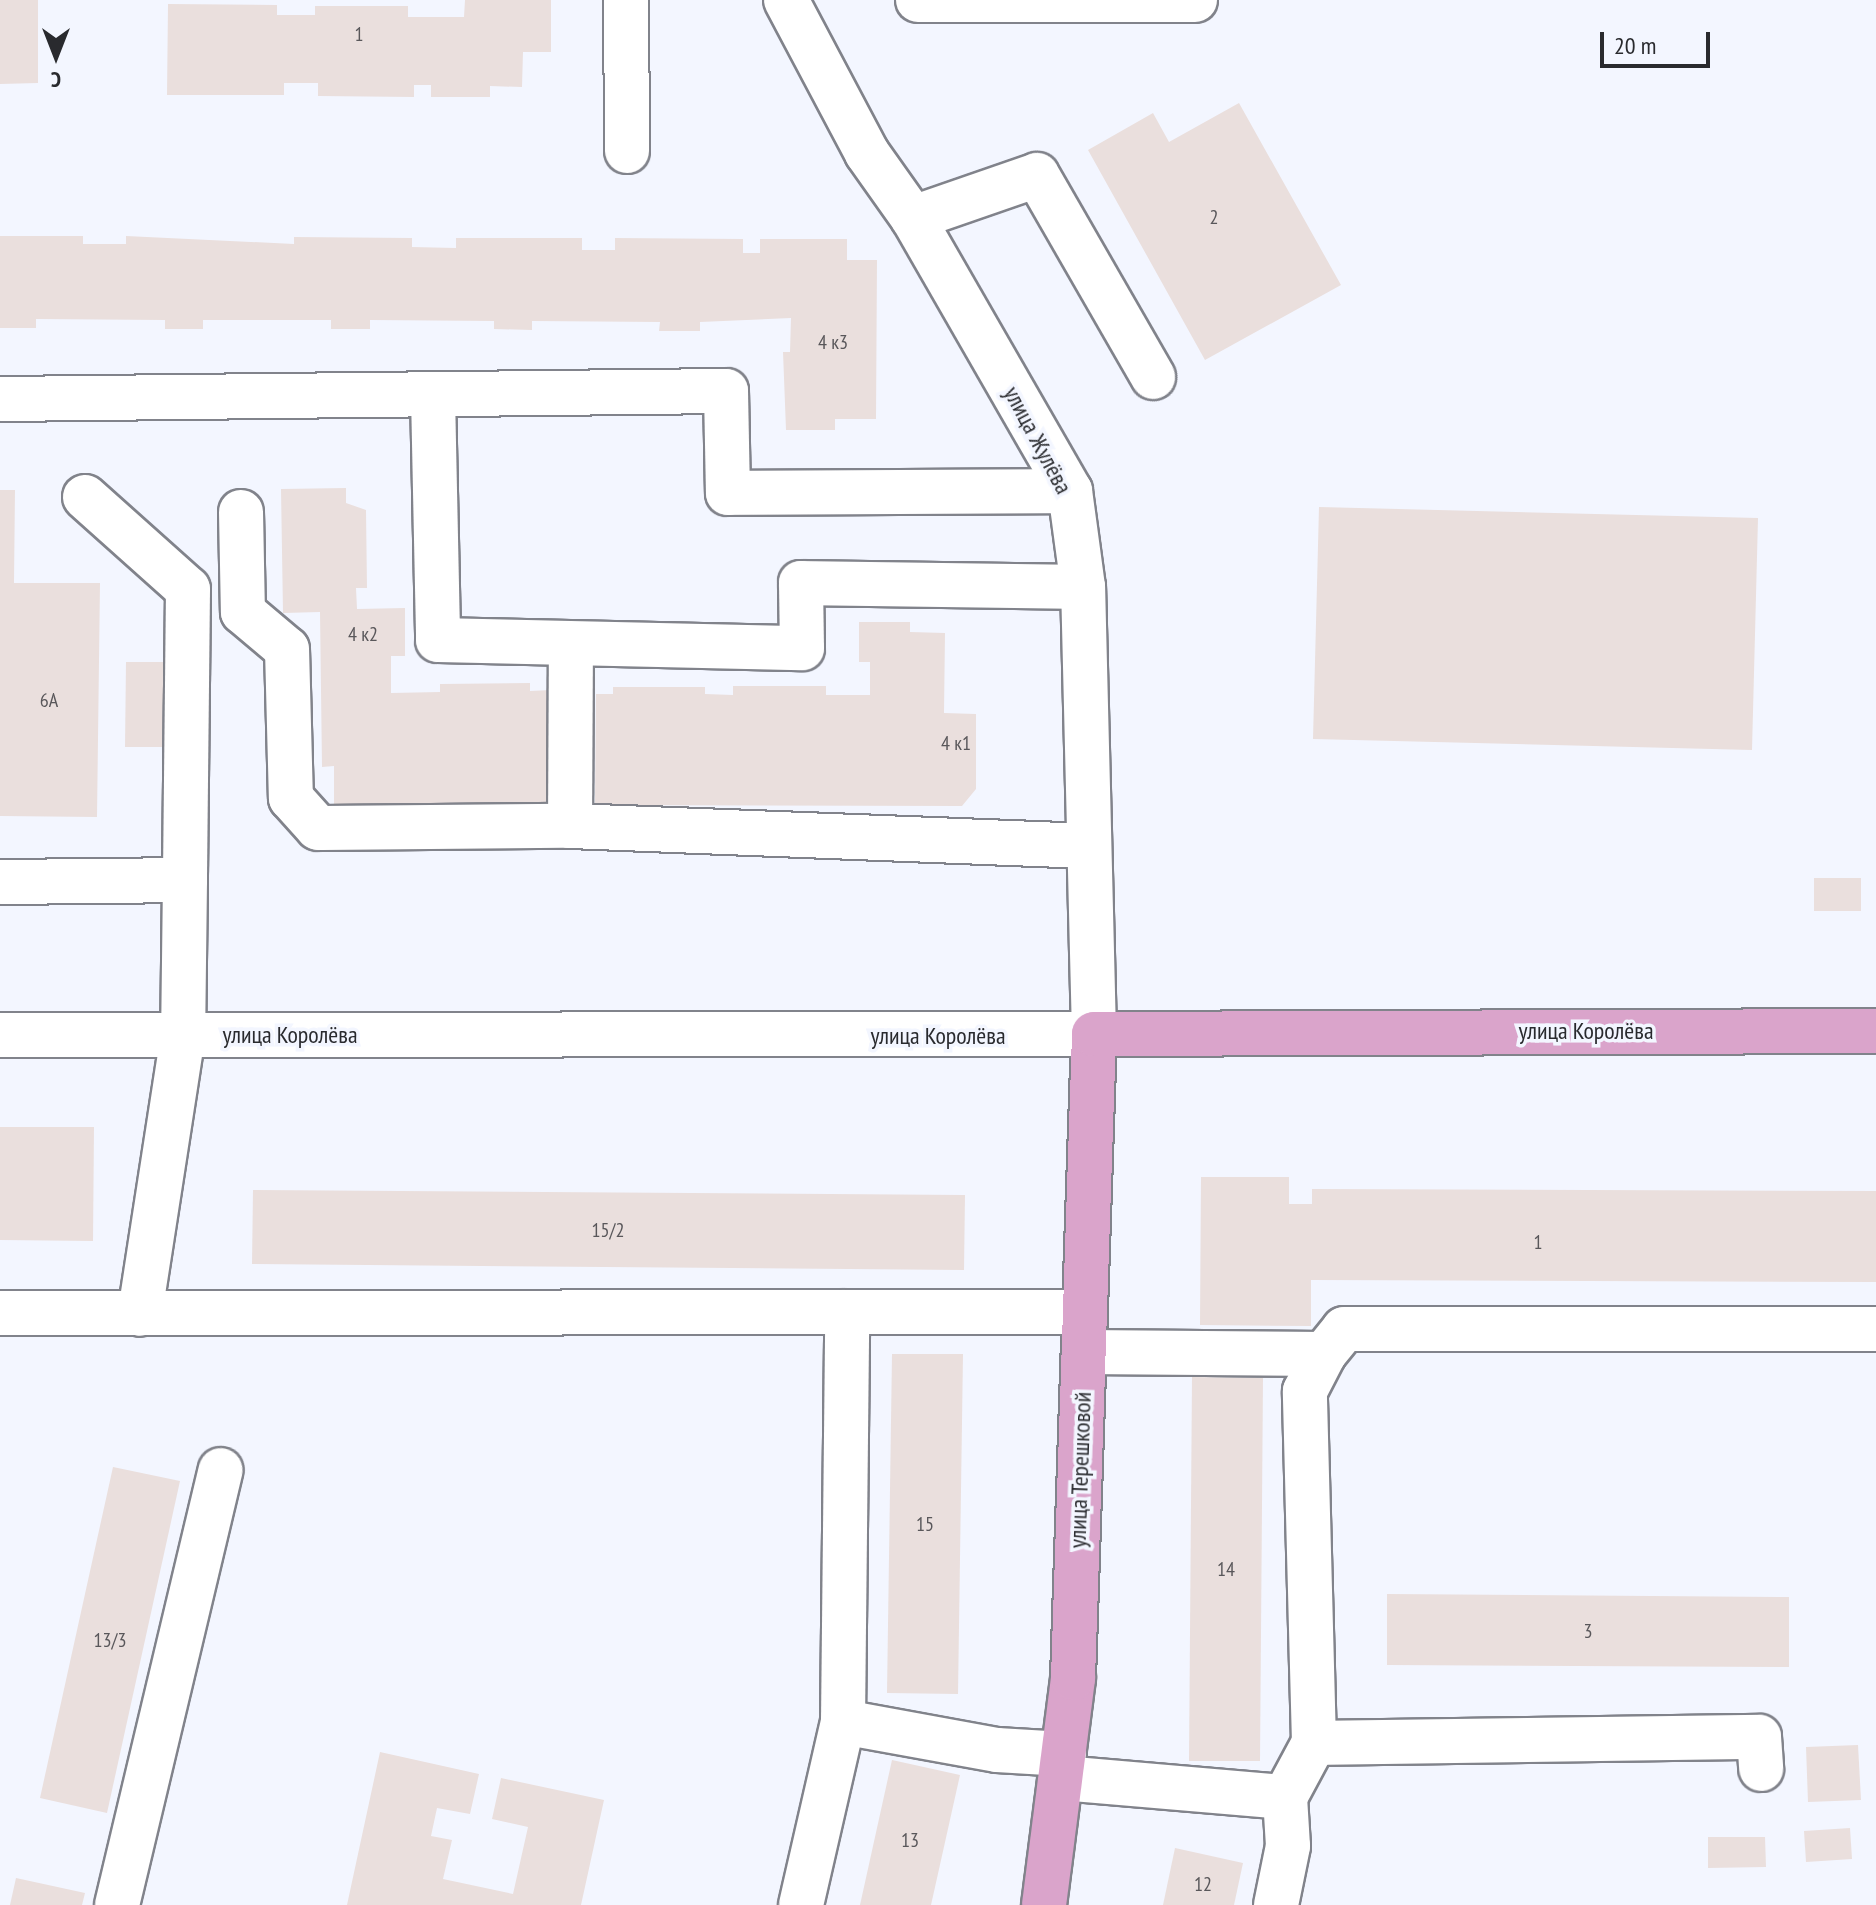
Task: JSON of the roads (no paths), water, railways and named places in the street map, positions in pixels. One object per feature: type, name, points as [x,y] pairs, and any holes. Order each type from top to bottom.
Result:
[{"type":"main road","name":"улица Королёва","points":[[1094,1034],[1876,1031]]},
{"type":"main road","name":"улица Терешковой","points":[[1044,1905],[1063,1766],[1085,1332],[1094,1034]]},
{"type":"street","points":[[626,0],[627,151]]},
{"type":"street","name":"улица Жулёва","points":[[786,0],[867,153],[913,218],[1070,491],[1083,587],[1094,1034]]},
{"type":"street","points":[[918,0],[1195,0]]},
{"type":"street","points":[[913,218],[1037,175],[1153,377]]},
{"type":"street","points":[[0,399],[726,391],[728,493],[1070,491]]},
{"type":"street","points":[[433,395],[438,640],[802,648],[801,583],[1083,587]]},
{"type":"street","points":[[85,497],[188,589],[183,1035],[140,1314]]},
{"type":"street","points":[[241,512],[243,612],[287,649],[291,798],[318,828],[570,826],[1088,846]]},
{"type":"street","points":[[570,826],[571,644]]},
{"type":"street","points":[[0,882],[185,880]]},
{"type":"street","name":"улица Королёва","points":[[0,1035],[1094,1034]]},
{"type":"street","points":[[801,1905],[843,1722],[847,1312]]},
{"type":"street","points":[[0,1313],[847,1312],[1324,1354]]},
{"type":"street","points":[[1276,1905],[1288,1846],[1285,1797],[1314,1743],[1305,1391],[1324,1354],[1344,1329],[1876,1329]]},
{"type":"street","points":[[117,1905],[221,1470]]},
{"type":"street","points":[[843,1722],[997,1750],[1063,1766],[1285,1797]]},
{"type":"street","points":[[1314,1743],[1759,1737],[1761,1769]]}]
